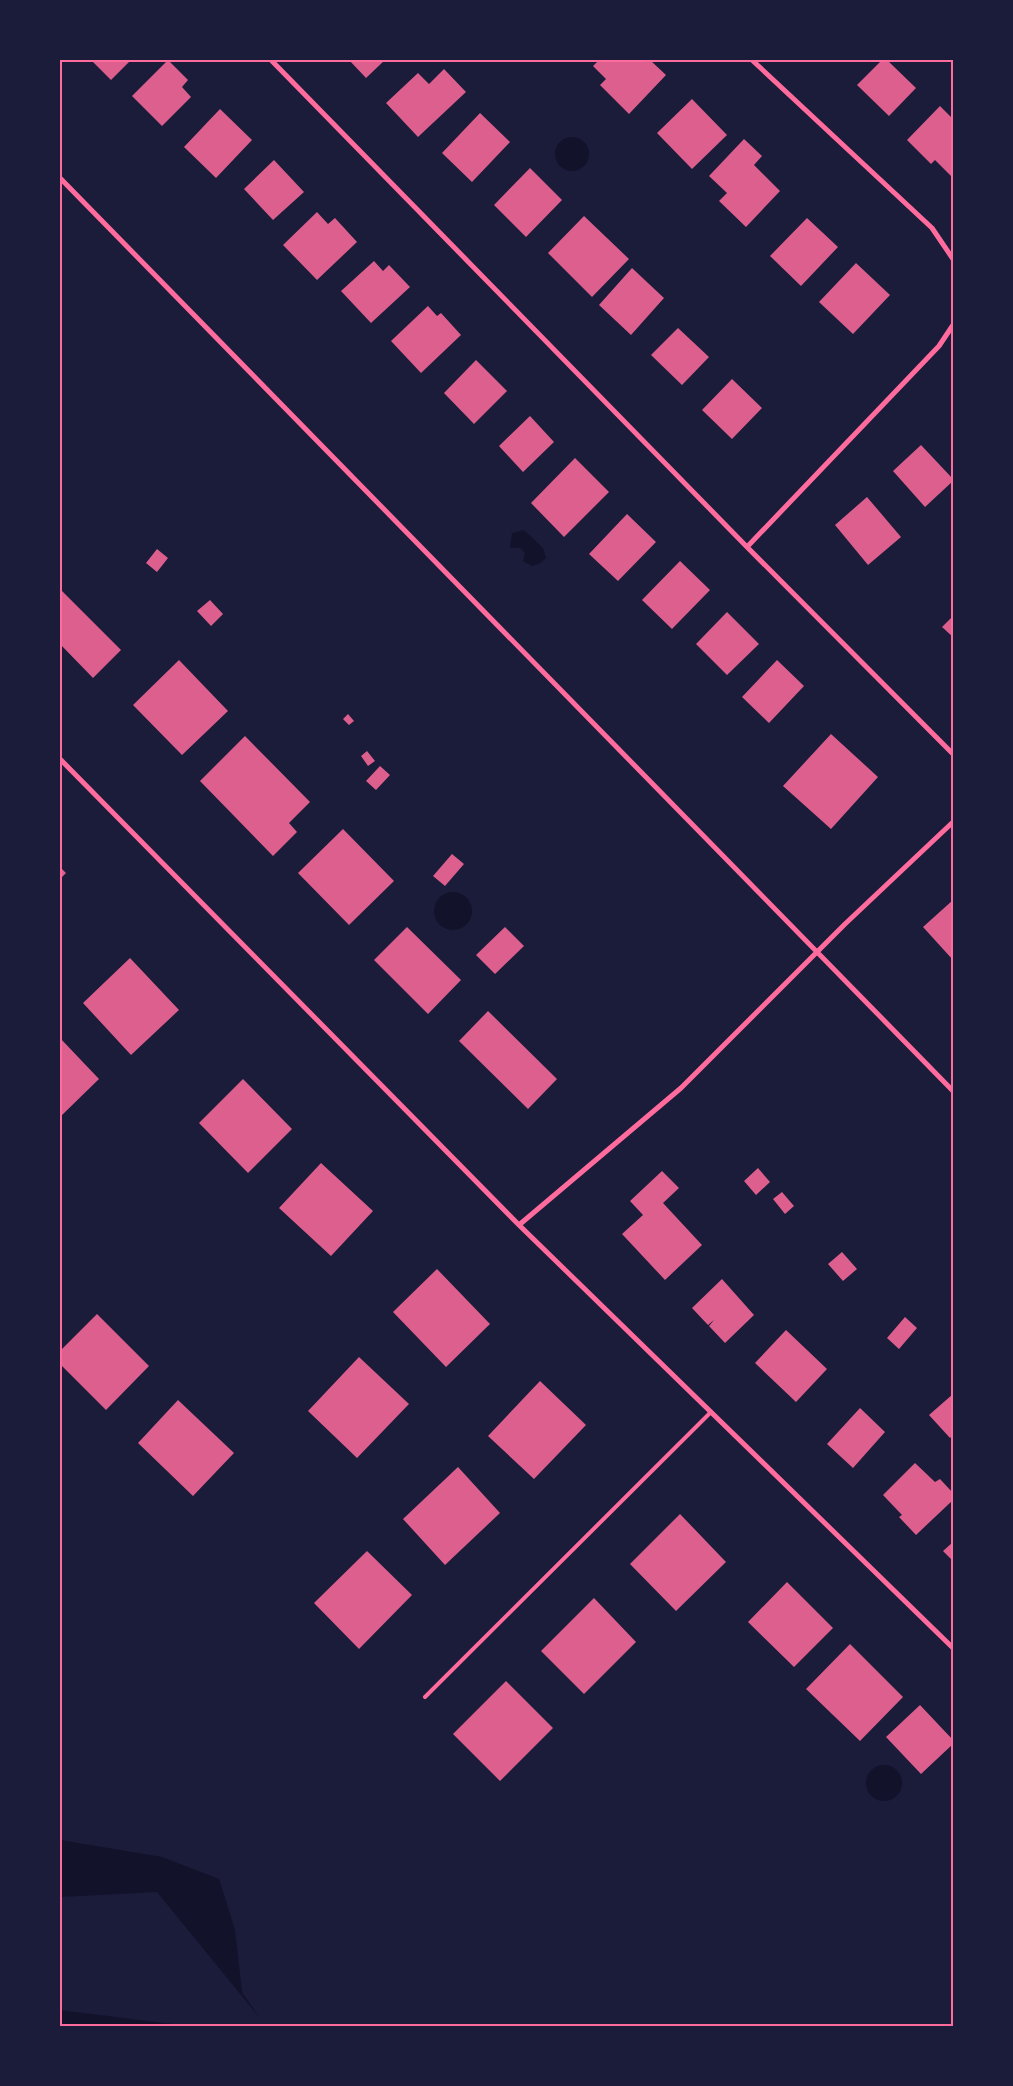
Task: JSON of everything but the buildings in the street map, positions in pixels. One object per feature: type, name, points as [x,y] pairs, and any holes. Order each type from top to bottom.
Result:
[{"type":"street","points":[[271,60],[746,547],[953,754]]},
{"type":"street","points":[[752,60],[932,228],[953,259]]},
{"type":"street","points":[[60,178],[953,1091]]},
{"type":"street","points":[[746,547],[939,346],[953,325]]},
{"type":"street","points":[[60,759],[519,1225],[953,1648]]},
{"type":"street","points":[[519,1225],[682,1088],[817,952],[953,822]]},
{"type":"lane","points":[[425,1697],[711,1412]]},
{"type":"shaded area","points":[[572,137],[579,138],[584,142],[588,147],[588,161],[584,166],[579,170],[572,171],[565,170],[560,166],[556,161],[555,154],[556,147],[560,142],[565,138]]},
{"type":"shaded area","points":[[524,530],[543,548],[546,558],[539,564],[532,566],[523,561],[525,553],[520,548],[510,548],[512,533]]},
{"type":"shaded area","points":[[453,892],[467,897],[472,911],[467,925],[453,930],[439,925],[434,911],[439,897]]},
{"type":"shaded area","points":[[884,1765],[897,1770],[902,1783],[897,1796],[884,1801],[871,1796],[866,1783],[871,1770]]},
{"type":"shaded area","points":[[60,1840],[162,1857],[219,1879],[235,1930],[242,1992],[259,2017],[157,1892],[60,1897]]},
{"type":"shaded area","points":[[60,2010],[180,2025],[183,2026],[60,2026]]}]
